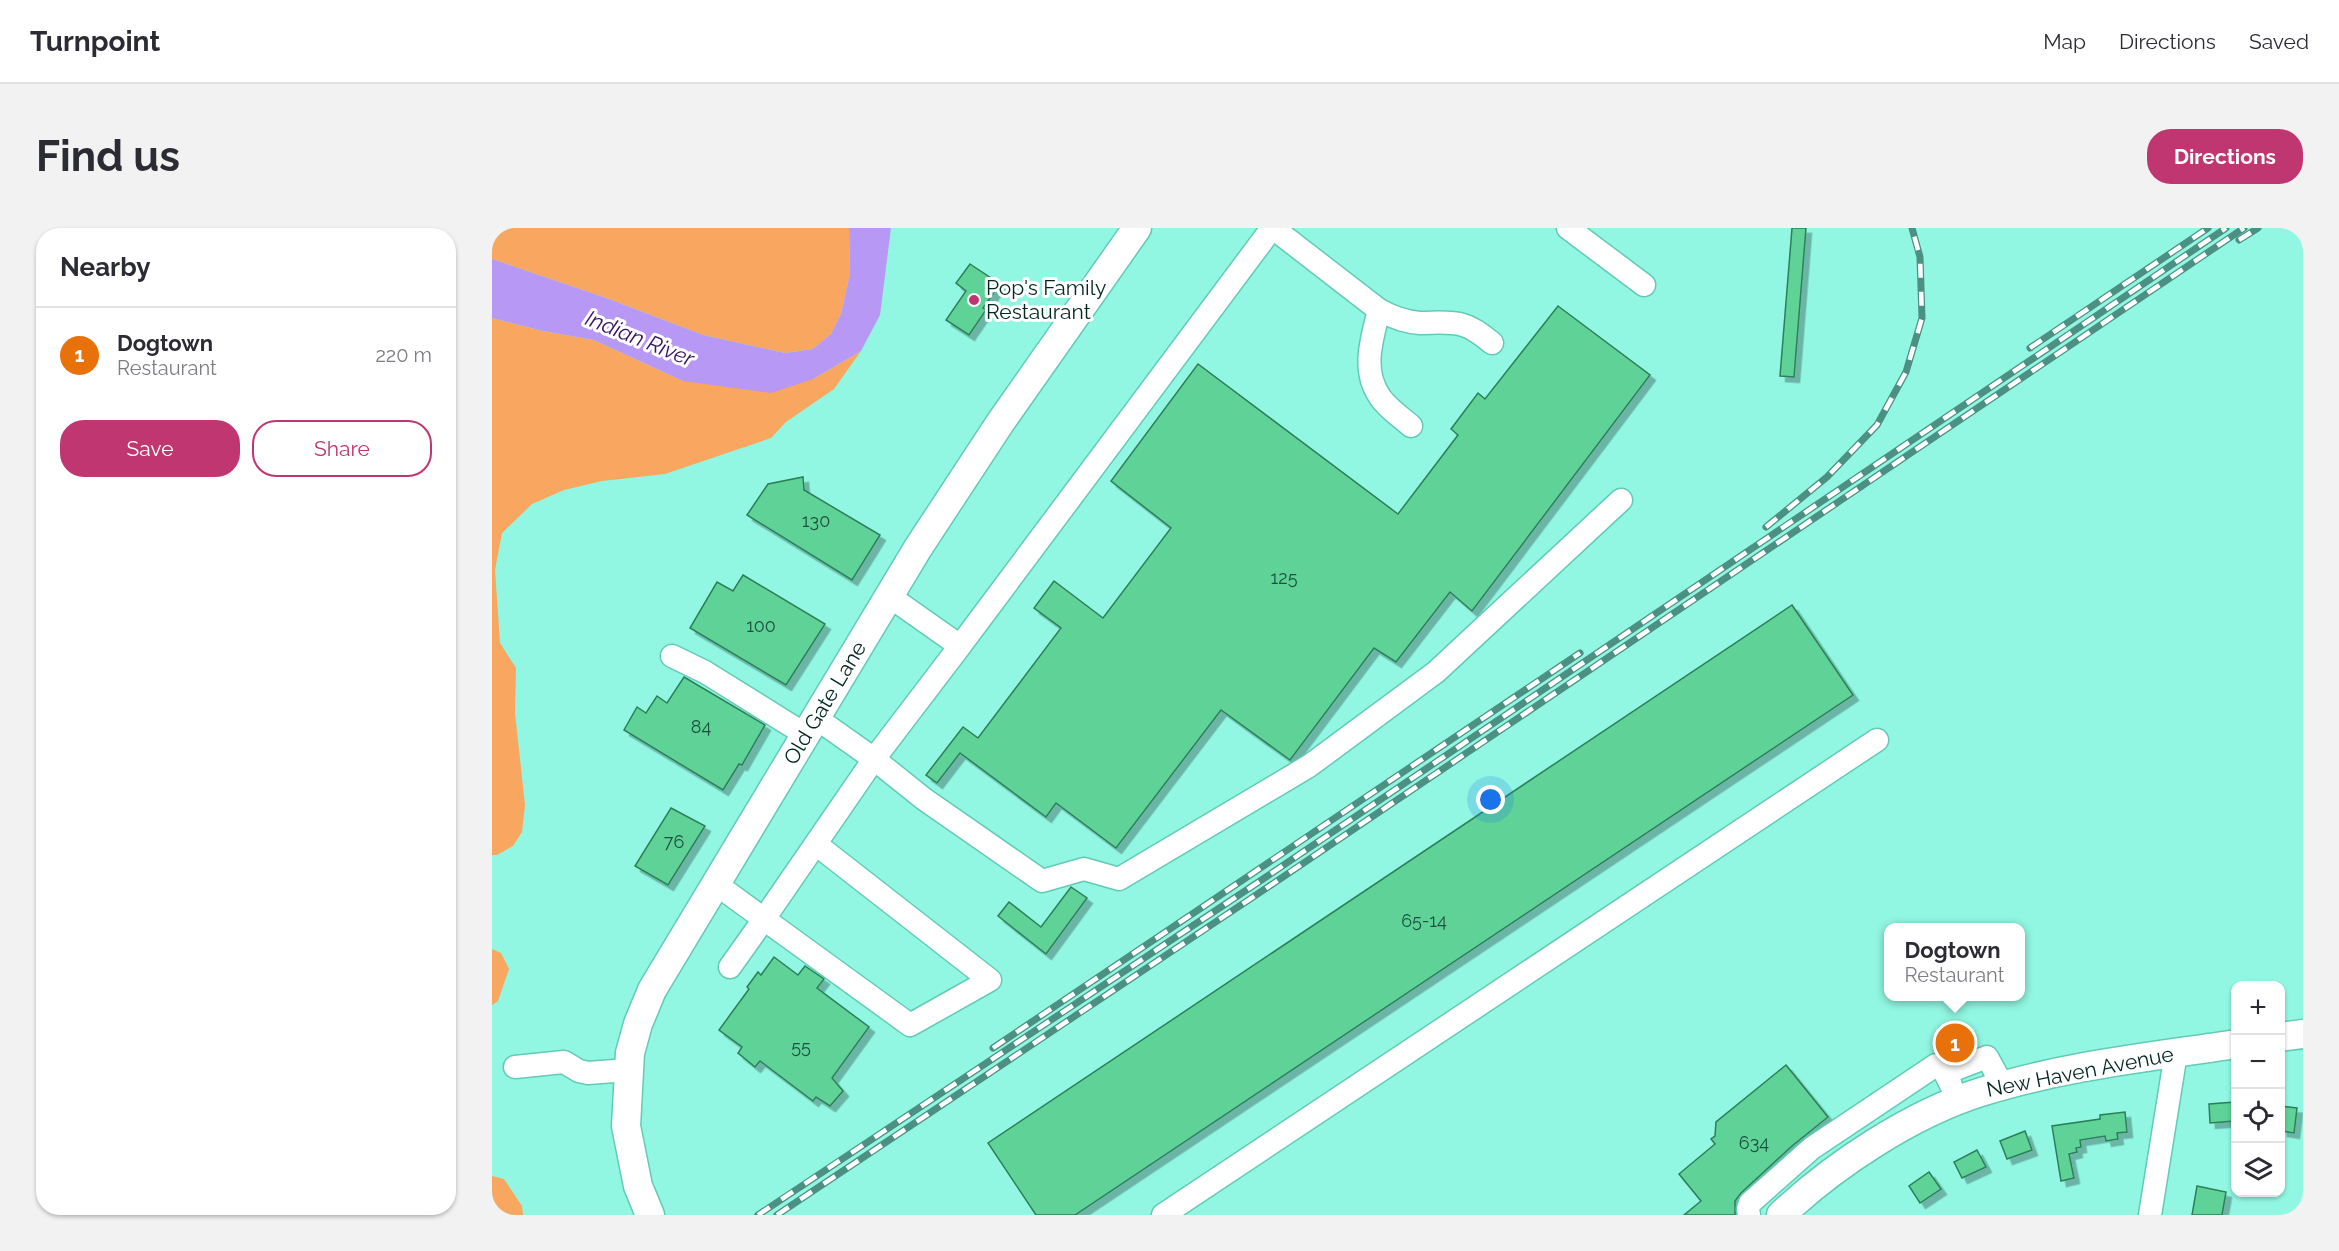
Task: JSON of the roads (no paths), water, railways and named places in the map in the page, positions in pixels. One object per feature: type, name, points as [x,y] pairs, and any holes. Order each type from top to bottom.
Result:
[{"type":"main road","name":"Old Gate Lane","points":[[650,1215],[638,1186],[626,1126],[630,1053],[638,1024],[652,990],[889,596],[1000,423],[1132,230]]},
{"type":"main road","points":[[2285,1036],[2303,1034]]},
{"type":"main road","name":"New Haven Avenue","points":[[1781,1215],[1833,1170],[1896,1131],[1958,1100],[2065,1071],[2231,1045]]},
{"type":"street","points":[[730,967],[817,845],[874,759],[1272,228],[1379,310],[1395,318],[1418,323],[1437,322],[1464,325],[1492,343]]},
{"type":"street","points":[[1568,228],[1644,285]]},
{"type":"street","points":[[1379,310],[1369,350],[1370,372],[1380,397],[1411,426]]},
{"type":"street","points":[[672,656],[874,759],[924,799],[1042,881],[1084,869],[1119,879],[1309,766],[1436,672],[1621,500]]},
{"type":"street","points":[[889,596],[960,646]]},
{"type":"street","points":[[1163,1215],[1877,740]]},
{"type":"street","points":[[716,884],[910,1025],[990,980],[817,845]]},
{"type":"street","points":[[2150,1215],[2176,1053]]},
{"type":"street","points":[[1945,1073],[1987,1057],[2003,1086]]},
{"type":"street","points":[[515,1067],[564,1062],[579,1071],[588,1073],[628,1070]]},
{"type":"street","points":[[1749,1215],[1750,1203],[1812,1148],[1936,1065],[1942,1065],[1958,1100]]},
{"type":"street","points":[[1812,1148],[1833,1170]]},
{"type":"water","name":"Indian River","points":[[849,228],[891,228],[880,315],[861,351],[813,379],[771,393],[683,381],[594,340],[543,331],[492,318],[492,259],[609,299],[703,335],[785,353],[813,349],[831,334],[841,314],[850,274]]},
{"type":"railway","points":[[1766,527],[1827,477],[1877,425],[1906,372],[1922,318],[1920,257],[1912,228]]},
{"type":"railway","points":[[2030,348],[2208,228]]},
{"type":"railway","points":[[758,1215],[1266,877],[2226,228]]},
{"type":"railway","points":[[777,1215],[1271,885],[2244,228]]},
{"type":"railway","points":[[2239,240],[2258,228]]},
{"type":"railway","points":[[993,1048],[1580,653]]},
{"type":"place","name":"Pop's Family Restaurant","points":[[974,300]]},
{"type":"place","name":"Dogtown","points":[[1955,1043]]}]
